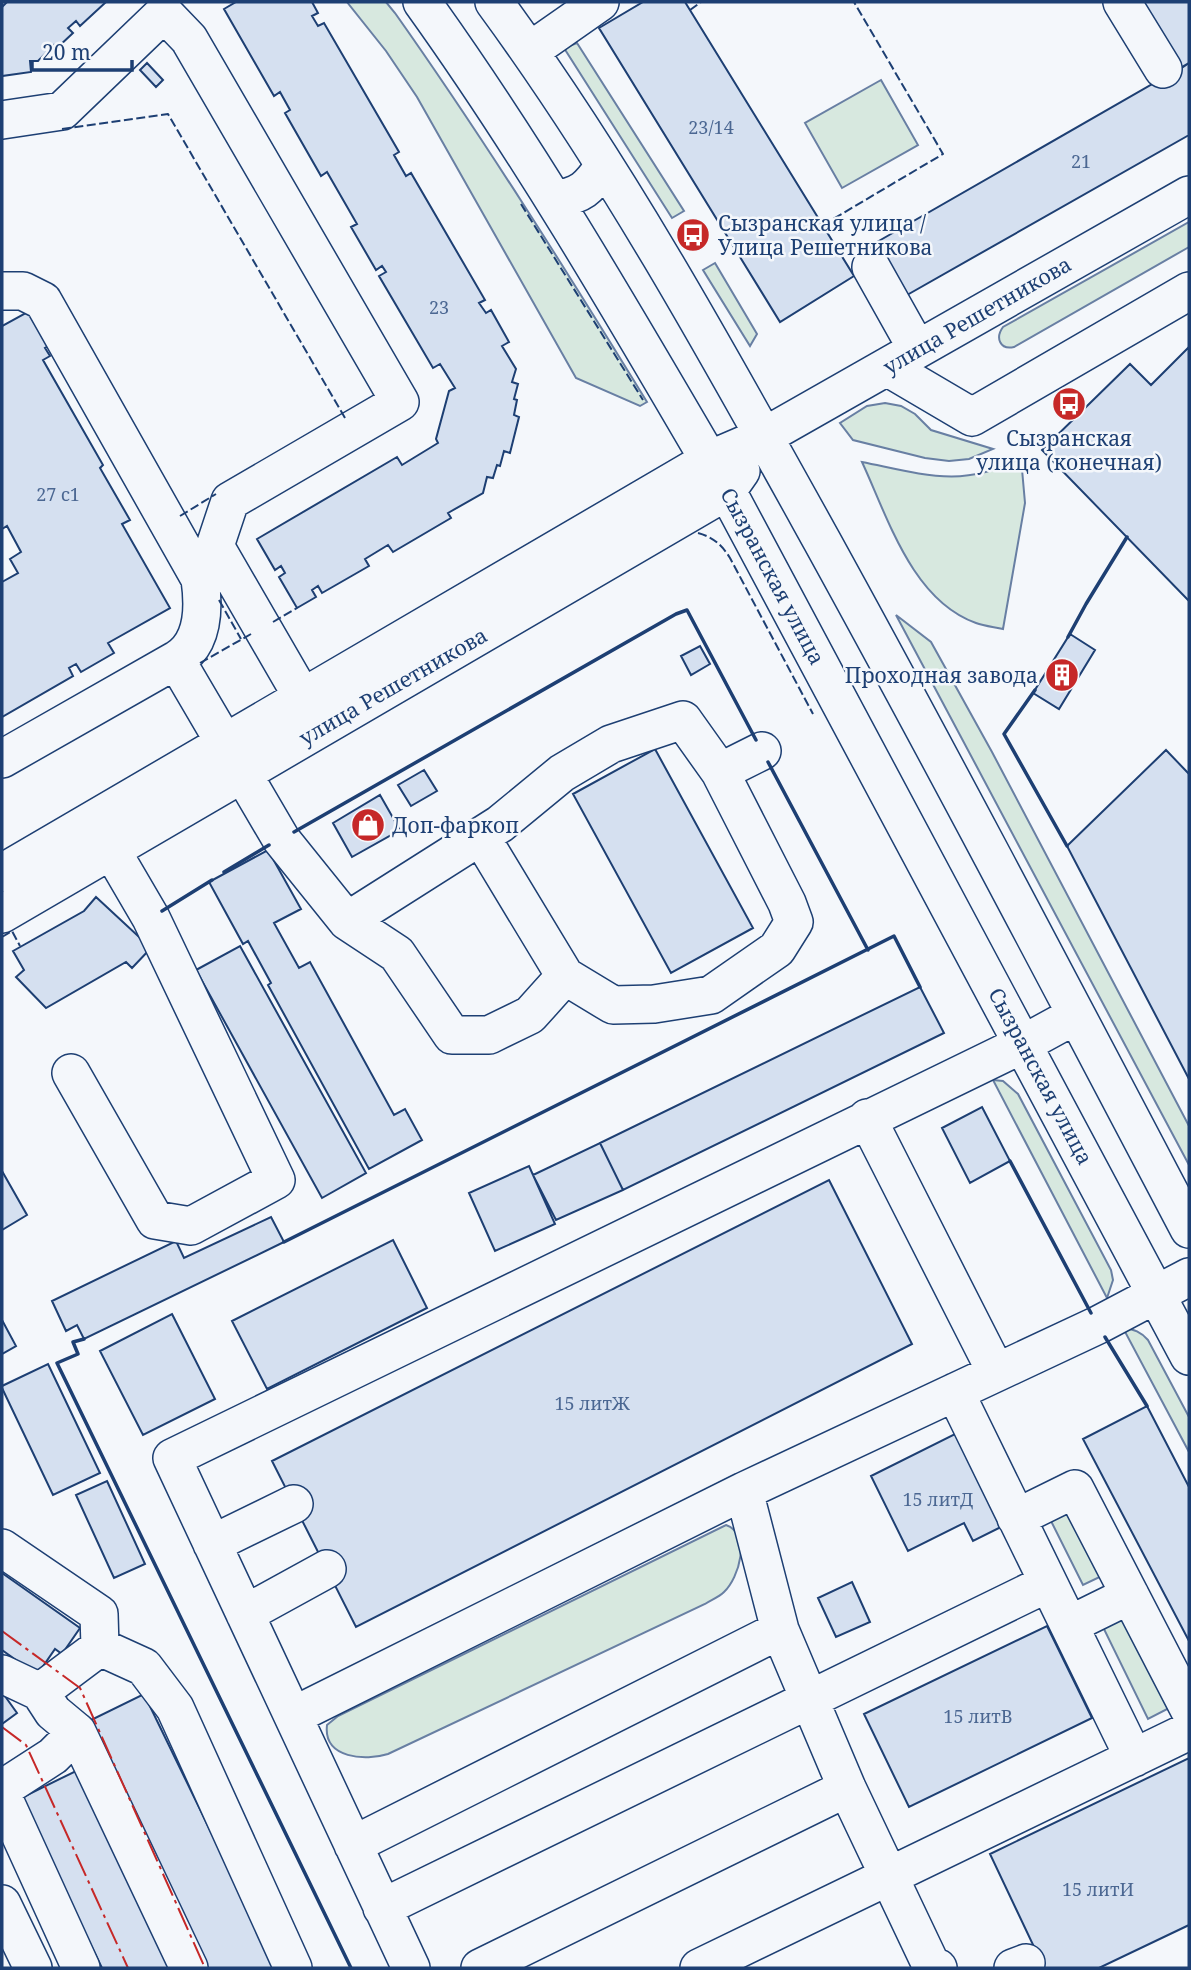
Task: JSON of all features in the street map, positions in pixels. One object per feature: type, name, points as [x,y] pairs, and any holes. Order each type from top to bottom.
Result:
[{"type":"street","name":"Сызранская улица","points":[[422,2],[481,85],[554,200],[718,475],[1189,1356]]},
{"type":"street","points":[[494,2],[530,51],[604,166],[730,374],[1189,1228]]},
{"type":"street","points":[[530,51],[600,2]]},
{"type":"street","points":[[1122,2],[1163,69]]},
{"type":"street","points":[[2,120],[62,111],[164,13],[189,39],[400,402],[230,501],[215,546],[303,698]]},
{"type":"street","points":[[554,200],[575,196],[590,187],[604,166]]},
{"type":"street","name":"улица Решетникова","points":[[2,914],[102,835],[718,475],[765,436],[1189,195]]},
{"type":"street","points":[[871,267],[902,358],[972,416],[1189,291]]},
{"type":"street","points":[[2,291],[23,291],[43,301],[200,579],[203,599],[196,637],[187,654],[2,759]]},
{"type":"street","name":"улица Решетникова","points":[[233,759],[303,698],[718,475]]},
{"type":"street","points":[[176,660],[281,839],[347,921],[397,954],[452,1035],[489,1035],[530,1015],[565,976]]},
{"type":"street","points":[[347,921],[481,837],[562,773],[591,755],[611,744],[683,720],[720,772],[787,903],[794,922],[777,949],[711,995],[654,1004],[613,1005],[565,976],[481,837]]},
{"type":"street","points":[[720,772],[762,751]]},
{"type":"street","points":[[72,1073],[155,1220],[191,1226],[276,1180],[151,918],[102,835]]},
{"type":"street","name":"улица Решетникова","points":[[2,873],[102,835]]},
{"type":"street","points":[[411,1968],[172,1458],[1023,1044],[1076,1015]]},
{"type":"street","points":[[867,1118],[996,1373]]},
{"type":"street","points":[[293,1716],[744,1491],[1098,1325],[1189,1277]]},
{"type":"street","points":[[955,1392],[1134,1758]]},
{"type":"street","points":[[1016,1518],[1075,1489],[1189,1709]]},
{"type":"street","points":[[744,1491],[780,1630],[847,1788],[889,1878],[932,1967],[938,1968]]},
{"type":"street","points":[[212,1544],[294,1504]]},
{"type":"street","points":[[2,1548],[99,1614],[100,1647]]},
{"type":"street","points":[[244,1614],[327,1569]]},
{"type":"street","points":[[382,1908],[1048,1583]]},
{"type":"street","points":[[1069,1625],[1130,1595]]},
{"type":"street","points":[[353,1845],[780,1630]]},
{"type":"street","points":[[40,1692],[100,1647]]},
{"type":"street","points":[[100,1647],[144,1667],[175,1708],[293,1968]]},
{"type":"street","points":[[2,1674],[40,1692],[53,1712],[77,1732],[189,1968]]},
{"type":"street","points":[[699,1968],[1189,1731]]},
{"type":"street","points":[[2,1789],[53,1756],[77,1732]]},
{"type":"street","points":[[480,1968],[847,1788]]},
{"type":"street","points":[[2,1796],[81,1968]]},
{"type":"street","points":[[2,1904],[33,1968]]},
{"type":"shaded area","points":[[347,2],[386,2],[395,13],[524,205],[647,402],[640,406],[576,378],[417,97],[386,51]]},
{"type":"shaded area","points":[[577,43],[684,211],[672,218],[564,48]]},
{"type":"shaded area","points":[[881,80],[918,145],[842,188],[805,123]]},
{"type":"shaded area","points":[[1189,222],[1189,247],[1014,347],[1005,347],[1000,342],[999,335],[1003,327]]},
{"type":"shaded area","points":[[715,263],[757,334],[750,346],[703,270]]},
{"type":"shaded area","points":[[885,403],[901,406],[915,414],[931,430],[993,449],[969,459],[949,461],[925,458],[853,440],[840,423],[867,406]]},
{"type":"shaded area","points":[[1021,458],[1025,503],[1003,629],[976,623],[954,612],[935,596],[905,555],[862,462],[923,474],[961,476],[1000,468]]},
{"type":"shaded area","points":[[896,615],[931,642],[992,752],[1189,1126],[1189,1165]]},
{"type":"shaded area","points":[[993,1080],[1003,1081],[1018,1094],[1111,1270],[1113,1280],[1107,1298]]},
{"type":"shaded area","points":[[1123,1328],[1137,1331],[1148,1340],[1189,1417],[1189,1452]]},
{"type":"shaded area","points":[[1068,1492],[1108,1573],[1083,1585],[1043,1505]]},
{"type":"shaded area","points":[[726,1525],[739,1537],[741,1546],[738,1567],[724,1592],[705,1604],[388,1754],[358,1757],[339,1751],[332,1745],[327,1725],[338,1716]]},
{"type":"shaded area","points":[[1127,1609],[1175,1705],[1148,1719],[1101,1623]]},
{"type":"building","points":[[7,2],[106,2],[80,26],[76,21],[68,28],[73,33],[57,48],[54,45],[38,61],[30,61],[31,72],[2,76],[2,7]]},
{"type":"building","points":[[236,2],[312,2],[318,13],[312,16],[318,26],[324,23],[399,152],[394,155],[406,176],[411,173],[485,300],[479,303],[486,313],[491,310],[509,342],[502,346],[516,369],[512,382],[518,384],[514,415],[519,417],[510,453],[504,451],[493,478],[487,477],[483,493],[448,513],[451,518],[393,552],[388,545],[365,559],[369,566],[322,593],[318,586],[312,590],[316,597],[297,608],[279,577],[285,573],[281,566],[275,570],[257,539],[397,457],[402,465],[438,443],[436,439],[449,391],[455,388],[440,364],[433,368],[379,276],[386,272],[382,266],[376,270],[351,227],[357,224],[327,172],[321,176],[285,113],[290,110],[280,92],[274,96],[224,9]]},
{"type":"building","points":[[643,2],[685,2],[854,276],[780,322],[599,28]]},
{"type":"building","points":[[1137,2],[1189,2],[1189,63],[1177,71]]},
{"type":"building","points":[[147,63],[163,80],[156,87],[140,70]]},
{"type":"building","points":[[1189,63],[1189,135],[900,299],[870,246]]},
{"type":"building","points":[[33,309],[53,344],[45,348],[50,356],[43,360],[103,465],[100,468],[130,520],[122,524],[170,608],[108,643],[114,653],[81,672],[76,664],[69,668],[73,676],[2,717],[2,582],[18,573],[10,559],[21,552],[7,526],[2,529],[2,326]]},
{"type":"building","points":[[1189,347],[1189,601],[1042,450],[1130,364],[1151,385]]},
{"type":"building","name":"Проходная завода","points":[[1070,634],[1095,650],[1059,709],[1033,693]]},
{"type":"building","points":[[700,646],[710,664],[691,675],[681,656]]},
{"type":"building","points":[[655,749],[753,928],[671,973],[573,794]]},
{"type":"building","points":[[1166,750],[1189,774],[1189,1079],[1067,846]]},
{"type":"building","points":[[424,770],[437,791],[411,806],[398,785]]},
{"type":"building","points":[[380,795],[400,830],[352,857],[333,823]]},
{"type":"building","points":[[268,850],[301,909],[274,923],[299,968],[310,962],[394,1115],[405,1109],[422,1140],[369,1169],[268,985],[271,983],[248,941],[243,944],[209,882]]},
{"type":"building","points":[[96,897],[151,948],[132,968],[126,962],[46,1008],[16,977],[24,970],[13,951],[84,911]]},
{"type":"building","points":[[240,946],[366,1173],[322,1198],[196,970]]},
{"type":"building","points":[[920,987],[944,1033],[623,1190],[600,1143]]},
{"type":"building","points":[[982,1107],[1010,1161],[970,1183],[942,1128]]},
{"type":"building","points":[[600,1143],[623,1190],[556,1220],[533,1175]]},
{"type":"building","points":[[529,1166],[555,1224],[495,1251],[469,1193]]},
{"type":"building","points":[[2,1171],[27,1215],[2,1230]]},
{"type":"building","points":[[829,1180],[912,1344],[356,1627],[272,1461]]},
{"type":"building","points":[[271,1217],[284,1242],[84,1339],[77,1325],[66,1331],[52,1301],[176,1241],[184,1258]]},
{"type":"building","points":[[393,1240],[427,1308],[267,1389],[232,1321]]},
{"type":"building","points":[[172,1314],[215,1399],[143,1435],[100,1351]]},
{"type":"building","points":[[2,1320],[16,1346],[2,1354]]},
{"type":"building","points":[[48,1364],[100,1473],[53,1495],[2,1388]]},
{"type":"building","points":[[1147,1406],[1189,1487],[1189,1641],[1083,1439]]},
{"type":"building","points":[[959,1432],[1005,1525],[973,1541],[964,1523],[908,1551],[871,1476]]},
{"type":"building","points":[[107,1481],[145,1564],[114,1578],[76,1495]]},
{"type":"building","points":[[2,1573],[80,1628],[62,1654],[55,1649],[37,1675],[2,1650]]},
{"type":"building","points":[[852,1582],[870,1622],[836,1637],[818,1598]]},
{"type":"building","points":[[1047,1626],[1092,1718],[909,1807],[864,1714]]},
{"type":"building","points":[[2,1692],[17,1713],[2,1724]]},
{"type":"building","points":[[144,1694],[277,1968],[206,1968],[87,1722]]},
{"type":"building","points":[[1189,1758],[1189,1925],[1099,1968],[1044,1968],[990,1854]]},
{"type":"building","points":[[76,1771],[172,1968],[102,1968],[19,1799]]},
{"type":"fence","points":[[690,10],[701,2]]},
{"type":"fence","points":[[823,225],[943,154],[854,2]]},
{"type":"fence","points":[[62,129],[168,114],[345,418]]},
{"type":"fence","points":[[521,204],[643,400]]},
{"type":"fence","points":[[180,516],[216,494]]},
{"type":"fence","points":[[698,533],[717,542],[730,558],[813,714]]},
{"type":"fence","points":[[219,600],[241,639]]},
{"type":"fence","points":[[273,622],[297,608]]},
{"type":"fence","points":[[200,663],[251,634]]},
{"type":"fence","points":[[2,937],[12,931],[20,946]]},
{"type":"wall","points":[[1068,637],[1127,537]]},
{"type":"wall","points":[[294,832],[687,610],[756,740]]},
{"type":"wall","points":[[1035,690],[1004,734],[1067,846]]},
{"type":"wall","points":[[768,762],[868,950]]},
{"type":"wall","points":[[224,872],[269,845]]},
{"type":"wall","points":[[162,911],[212,880]]},
{"type":"wall","points":[[284,1242],[894,936],[920,987]]},
{"type":"wall","points":[[1010,1161],[1091,1313]]},
{"type":"wall","points":[[1105,1337],[1147,1406]]},
{"type":"wall","points":[[84,1339],[73,1342],[78,1354],[57,1363],[351,1968]]},
{"type":"power","points":[[2,1631],[80,1688],[205,1968]]},
{"type":"power","points":[[2,1727],[26,1745],[128,1968]]},
{"type":"place","name":"Сызранская улица / Улица Решетникова","points":[[693,235]]},
{"type":"place","name":"Сызранская улица (конечная)","points":[[1069,404]]},
{"type":"place","name":"Проходная завода","points":[[1062,675]]},
{"type":"place","name":"Доп-фаркоп","points":[[368,825]]}]
